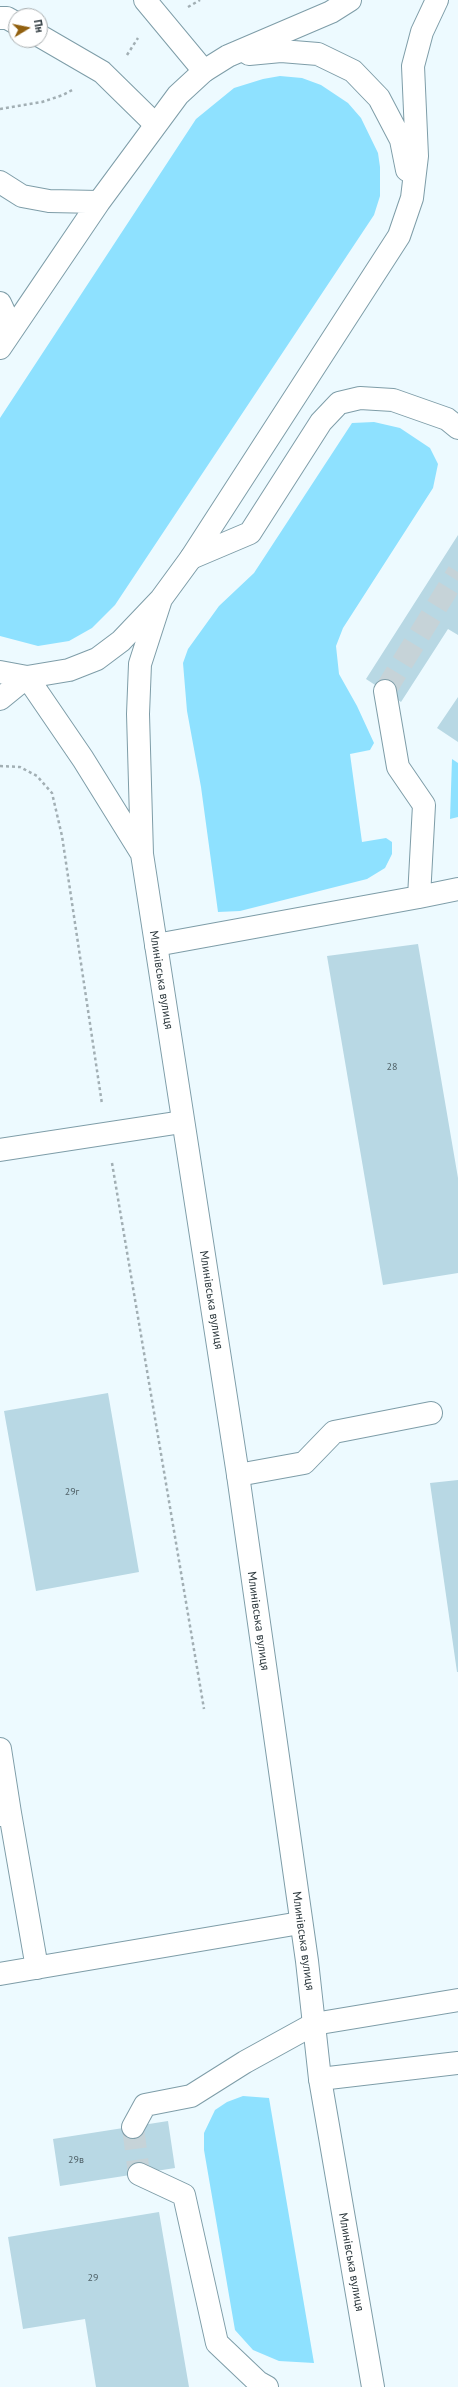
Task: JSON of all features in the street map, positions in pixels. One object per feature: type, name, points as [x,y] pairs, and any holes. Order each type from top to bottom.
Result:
[{"type":"main road","points":[[145,0],[204,71]]},
{"type":"main road","points":[[0,348],[99,202],[155,124],[178,95],[204,71],[228,56],[331,12],[350,0]]},
{"type":"main road","points":[[0,672],[27,677],[69,670],[97,659],[121,641],[161,599],[190,558],[399,236],[412,198],[417,156],[413,66],[422,32],[437,0]]},
{"type":"main road","points":[[48,41],[102,72],[155,124]]},
{"type":"main road","points":[[228,56],[281,51],[318,54],[354,71],[379,98],[401,140],[412,198]]},
{"type":"main road","points":[[0,182],[22,196],[49,201],[99,202]]},
{"type":"main road","points":[[0,302],[12,329]]},
{"type":"main road","points":[[190,558],[250,532],[321,422],[340,403],[360,398],[394,400],[448,419],[458,428]]},
{"type":"main road","name":"Млинівська вулиця","points":[[161,599],[140,664],[138,714],[142,854],[182,1122],[238,1475],[314,2024],[320,2079],[373,2387]]},
{"type":"main road","points":[[0,700],[27,677]]},
{"type":"main road","name":"Млинівська вулиця","points":[[27,677],[83,759],[142,854]]},
{"type":"main road","points":[[385,691],[398,767],[424,805],[419,897]]},
{"type":"main road","points":[[156,945],[458,889]]},
{"type":"main road","points":[[0,1150],[107,1132],[182,1122]]},
{"type":"main road","points":[[238,1475],[304,1463],[334,1432],[431,1413]]},
{"type":"main road","points":[[0,1749],[5,1814],[37,1968]]},
{"type":"main road","points":[[0,1974],[300,1923]]},
{"type":"main road","points":[[133,2127],[145,2105],[191,2096],[245,2062],[314,2024],[458,2000]]},
{"type":"main road","points":[[320,2079],[458,2063]]},
{"type":"main road","points":[[139,2174],[184,2196],[217,2343],[258,2382],[267,2387]]},
{"type":"path","points":[[0,766],[20,767],[37,776],[52,793],[62,836],[107,1132],[204,1709]]},
{"type":"shaded area","points":[[280,76],[302,78],[321,85],[348,103],[361,118],[378,153],[380,167],[380,196],[374,215],[115,605],[92,628],[69,641],[38,646],[0,636],[0,418],[196,119],[234,88],[263,79]]},
{"type":"shaded area","points":[[374,422],[400,428],[430,448],[438,464],[433,488],[343,628],[336,646],[339,674],[357,706],[374,743],[370,750],[350,754],[362,842],[386,838],[392,842],[392,854],[385,868],[367,879],[240,911],[218,912],[201,787],[187,711],[183,663],[188,649],[219,606],[254,573],[352,423]]},
{"type":"shaded area","points":[[452,759],[458,763],[458,817],[450,819]]},
{"type":"shaded area","points":[[243,2096],[269,2098],[314,2363],[279,2361],[253,2350],[235,2330],[204,2150],[204,2133],[215,2110],[227,2102]]},
{"type":"building","points":[[458,535],[458,635],[448,629],[401,702],[366,679]]},
{"type":"building","points":[[458,697],[458,742],[437,728]]},
{"type":"building","points":[[418,944],[458,1178],[458,1273],[383,1285],[327,956]]},
{"type":"building","points":[[108,1393],[139,1572],[36,1591],[4,1411]]},
{"type":"building","points":[[458,1480],[458,1672],[457,1672],[430,1483]]},
{"type":"building","points":[[168,2121],[175,2168],[60,2186],[53,2139]]},
{"type":"building","points":[[159,2212],[189,2387],[96,2387],[85,2319],[23,2329],[8,2237]]},
{"type":"tunnel","points":[[385,691],[458,572]]},
{"type":"tunnel","points":[[133,2127],[139,2174]]}]
